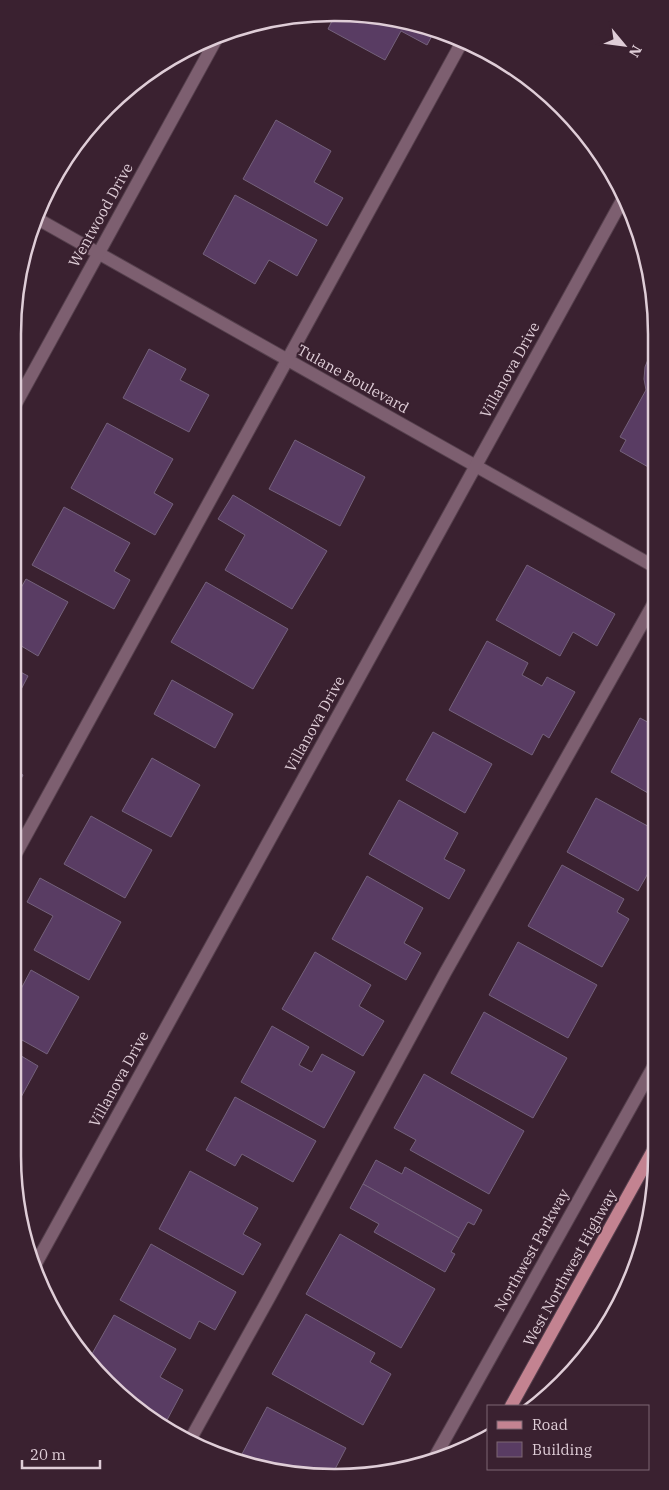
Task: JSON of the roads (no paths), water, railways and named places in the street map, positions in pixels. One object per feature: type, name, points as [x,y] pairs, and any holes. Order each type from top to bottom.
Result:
[{"type":"main road","name":"West Northwest Highway","points":[[512,1405],[648,1160]]},
{"type":"street","name":"Wentwood Drive","points":[[21,393],[212,46]]},
{"type":"street","points":[[21,843],[459,47]]},
{"type":"street","name":"Villanova Drive","points":[[39,1258],[619,205]]},
{"type":"street","name":"Tulane Boulevard","points":[[43,222],[648,563]]},
{"type":"street","points":[[193,1435],[445,973],[648,613]]},
{"type":"street","name":"Northwest Parkway","points":[[438,1451],[648,1076]]}]
